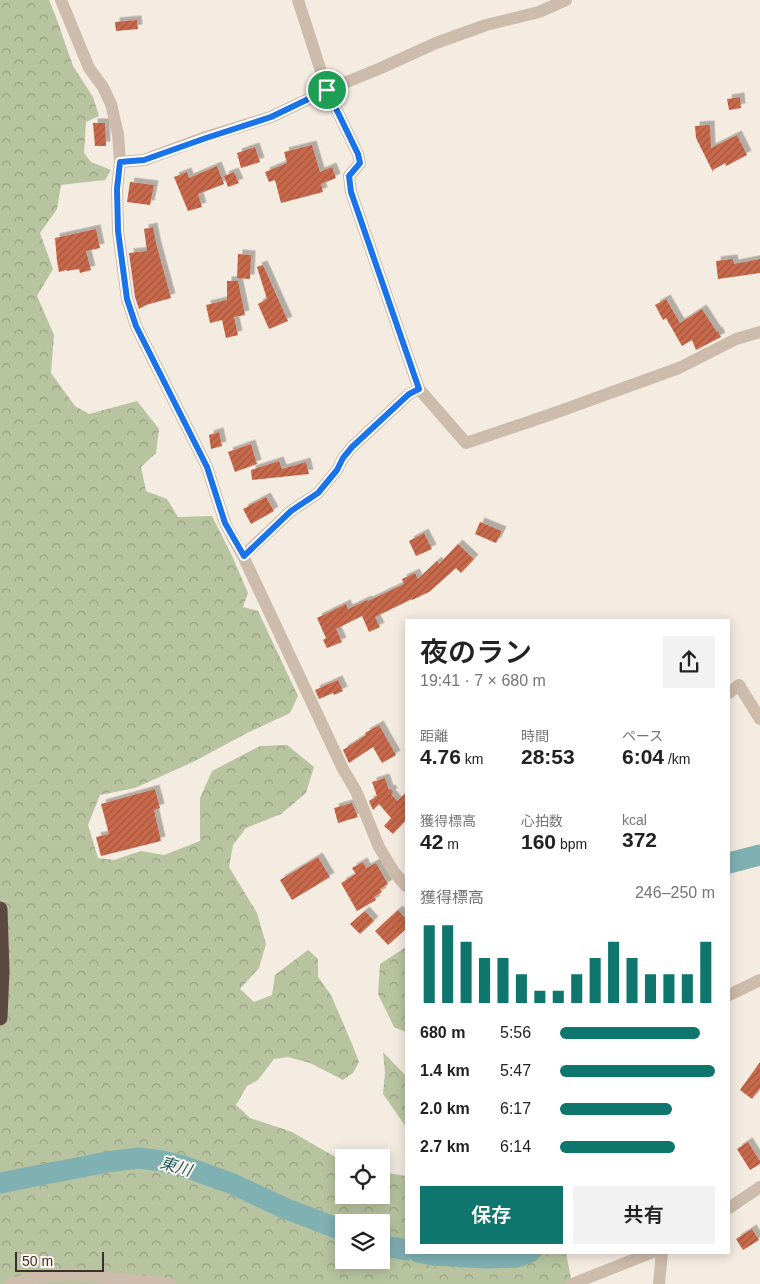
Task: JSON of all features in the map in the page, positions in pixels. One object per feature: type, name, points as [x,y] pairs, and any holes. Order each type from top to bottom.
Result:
[{"type":"highway","points":[[0,909],[2,972],[0,1018]]},
{"type":"street","points":[[61,0],[89,68],[111,104],[118,134],[120,162],[117,189],[118,231],[127,299],[136,326],[207,467],[225,523],[244,556],[343,769],[356,790],[379,847],[394,872],[405,885]]},
{"type":"street","points":[[298,0],[310,32],[327,90],[358,154],[360,163],[349,176],[351,192],[419,389],[466,443],[549,416],[679,368],[736,339],[760,332]]},
{"type":"street","points":[[120,162],[144,160],[271,117],[327,90],[486,24],[538,12],[566,0]]},
{"type":"street","points":[[244,556],[291,511],[318,493],[337,470],[343,458],[352,447],[409,394],[419,389]]},
{"type":"street","points":[[730,691],[739,684],[760,719]]},
{"type":"street","points":[[730,995],[760,980]]},
{"type":"street","points":[[730,1207],[760,1187]]},
{"type":"street","points":[[572,1284],[648,1254]]},
{"type":"street","points":[[659,1284],[662,1254]]},
{"type":"street","points":[[10,1284],[35,1278],[69,1274],[170,1284]]},
{"type":"green space","points":[[0,0],[49,0],[73,66],[93,97],[99,116],[86,122],[84,153],[91,162],[111,170],[105,180],[61,185],[57,209],[40,233],[53,269],[37,296],[54,335],[51,373],[75,406],[89,414],[137,401],[159,429],[156,453],[141,467],[146,491],[167,499],[178,517],[212,516],[248,593],[243,607],[258,611],[298,696],[290,713],[247,733],[193,762],[135,788],[100,795],[88,825],[98,858],[114,860],[141,851],[164,855],[200,841],[200,798],[212,771],[260,746],[287,745],[314,767],[306,793],[281,814],[246,828],[233,845],[229,867],[257,913],[266,944],[259,968],[240,989],[254,1002],[272,995],[275,975],[308,950],[318,959],[318,977],[331,995],[359,1062],[353,1073],[343,1080],[310,1063],[288,1057],[274,1059],[258,1080],[247,1086],[236,1105],[250,1118],[292,1132],[335,1157],[335,1204],[390,1204],[390,1173],[405,1176],[405,1254],[566,1254],[572,1284],[0,1284]]},
{"type":"green space","points":[[405,948],[405,1032],[394,1027],[378,994],[380,964]]},
{"type":"green space","points":[[383,1052],[405,1075],[405,1126],[383,1094],[385,1072]]},
{"type":"building","points":[[137,20],[138,29],[116,31],[115,22]]},
{"type":"building","points":[[740,97],[741,108],[729,110],[727,99]]},
{"type":"building","points":[[93,123],[105,123],[106,146],[95,146]]},
{"type":"building","points":[[710,125],[711,148],[737,135],[747,155],[726,166],[725,163],[713,170],[713,172],[696,138],[695,126]]},
{"type":"building","points":[[312,145],[320,172],[332,167],[336,178],[321,184],[323,192],[281,203],[275,180],[269,182],[265,172],[287,163],[284,152]]},
{"type":"building","points":[[255,147],[260,162],[241,168],[237,153]]},
{"type":"building","points":[[217,166],[224,184],[198,194],[202,207],[188,211],[174,177],[187,172],[189,178]]},
{"type":"building","points":[[234,172],[239,183],[228,187],[224,176]]},
{"type":"building","points":[[130,182],[154,185],[150,205],[127,202]]},
{"type":"building","points":[[153,227],[171,298],[146,305],[139,309],[135,297],[129,253],[147,251],[144,229]]},
{"type":"building","points":[[96,229],[100,248],[86,251],[91,270],[80,273],[79,269],[59,272],[55,238]]},
{"type":"building","points":[[238,254],[251,255],[250,279],[237,278]]},
{"type":"building","points":[[733,259],[734,264],[760,259],[760,273],[718,279],[716,261]]},
{"type":"building","points":[[263,265],[288,321],[269,329],[258,304],[267,299],[257,267]]},
{"type":"building","points":[[227,281],[238,281],[245,315],[234,317],[238,335],[226,338],[222,320],[210,323],[206,305],[227,300]]},
{"type":"building","points":[[666,299],[680,323],[702,309],[721,337],[696,350],[692,340],[682,346],[666,318],[663,320],[655,305]]},
{"type":"building","points":[[219,432],[222,446],[211,449],[209,435]]},
{"type":"building","points":[[251,444],[257,464],[235,472],[228,452]]},
{"type":"building","points":[[279,461],[282,469],[306,462],[309,474],[252,480],[251,470]]},
{"type":"building","points":[[266,497],[274,511],[251,524],[243,509]]},
{"type":"building","points":[[480,522],[502,531],[496,543],[475,534]]},
{"type":"building","points":[[424,533],[432,549],[416,556],[409,541]]},
{"type":"building","points":[[458,544],[474,559],[461,573],[456,568],[429,592],[375,617],[380,627],[369,632],[362,616],[336,629],[342,642],[327,648],[323,640],[326,638],[317,618],[346,604],[348,609],[368,601],[404,584],[402,579],[415,573],[418,579],[437,561],[439,564]]},
{"type":"building","points":[[338,680],[343,691],[319,699],[315,690]]},
{"type":"building","points":[[379,725],[396,755],[382,763],[373,747],[349,763],[343,750]]},
{"type":"building","points":[[385,778],[389,790],[391,789],[393,792],[391,794],[397,801],[405,794],[405,821],[393,834],[384,826],[391,818],[379,804],[373,810],[369,801],[377,796],[372,782]]},
{"type":"building","points":[[155,789],[160,808],[154,810],[161,841],[101,856],[96,837],[109,834],[101,804]]},
{"type":"building","points":[[352,803],[358,817],[338,823],[334,808]]},
{"type":"building","points":[[318,857],[330,877],[292,900],[280,880]]},
{"type":"building","points":[[363,862],[366,868],[376,863],[388,884],[380,889],[382,892],[374,897],[376,900],[357,911],[341,883],[356,874],[352,868]]},
{"type":"building","points":[[398,910],[405,918],[405,930],[388,945],[375,931]]},
{"type":"building","points":[[365,911],[374,921],[360,934],[350,924]]},
{"type":"building","points":[[760,1062],[760,1088],[752,1099],[740,1090]]},
{"type":"building","points":[[748,1142],[760,1161],[760,1164],[750,1170],[737,1149]]},
{"type":"building","points":[[752,1229],[759,1240],[743,1250],[736,1239]]},
{"type":"waterway","name":"東川","points":[[730,863],[760,855]]},
{"type":"waterway","name":"東川","points":[[0,1183],[107,1162],[139,1158],[162,1161],[183,1166],[233,1184],[282,1207],[335,1228]]},
{"type":"waterway","name":"東川","points":[[390,1247],[405,1250]]},
{"type":"waterway","name":"東川","points":[[428,1254],[486,1258],[516,1257],[524,1254]]},
{"type":"route","points":[[327,90],[358,154],[360,163],[349,176],[351,192],[419,389],[409,394],[352,447],[343,458],[337,470],[318,493],[291,511],[244,556],[225,523],[207,467],[136,326],[127,299],[118,231],[117,189],[120,162],[144,160],[271,117],[327,90]]}]
